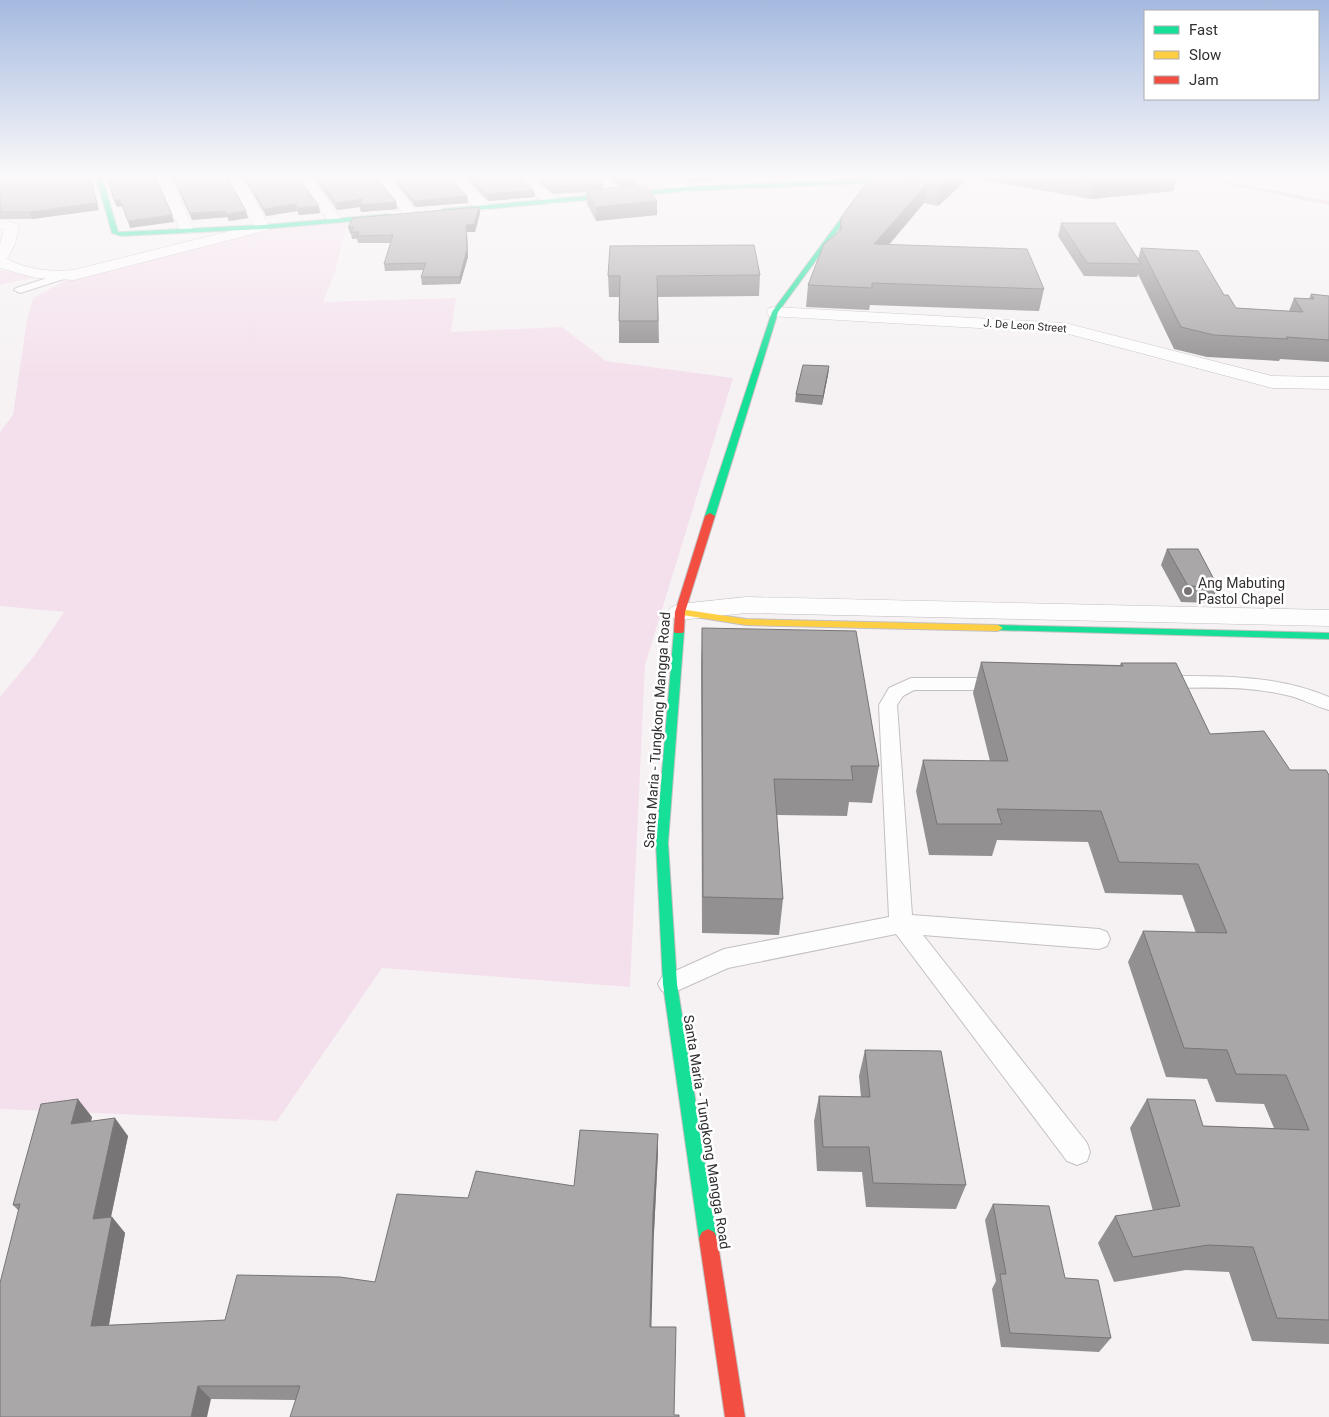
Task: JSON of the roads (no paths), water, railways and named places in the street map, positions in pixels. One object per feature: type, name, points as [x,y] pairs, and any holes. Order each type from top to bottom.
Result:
[{"type":"street","points":[[8,243],[0,260],[8,266],[53,276],[63,276],[74,275],[200,243]]},
{"type":"street","name":"Santa Maria - Tungkong Mangga Road","points":[[735,1417],[670,984],[662,843],[680,612],[775,312],[827,243]]},
{"type":"street","name":"J. De Leon Street","points":[[775,312],[1065,328],[1272,382],[1329,384]]},
{"type":"street","points":[[680,612],[746,606],[1329,618]]},
{"type":"street","points":[[680,612],[746,622],[1329,636]]},
{"type":"lane","points":[[20,290],[63,276]]},
{"type":"lane","points":[[1139,682],[1247,681],[1284,687],[1329,704]]},
{"type":"lane","points":[[1020,683],[911,684],[896,692],[888,705],[901,924],[1077,1152]]},
{"type":"lane","points":[[670,984],[724,959],[901,924],[1099,938]]},
{"type":"place","name":"Ang Mabuting Pastol Chapel","points":[[1188,591]]}]
